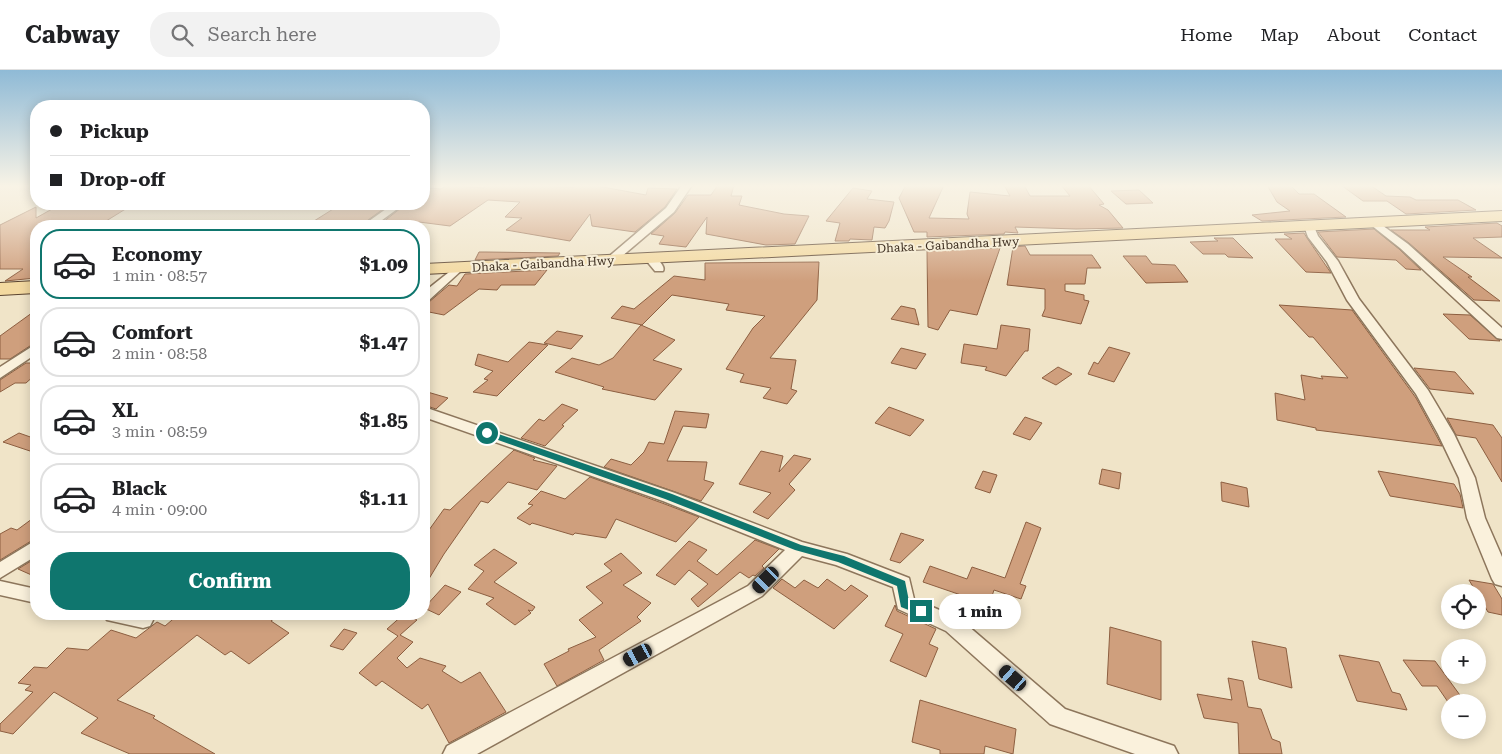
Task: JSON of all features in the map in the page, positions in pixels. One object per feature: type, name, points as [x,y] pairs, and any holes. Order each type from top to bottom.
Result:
[{"type":"main road","name":"Dhaka - Gaibandha Hwy","points":[[430,269],[610,261],[655,264],[1485,217]]},
{"type":"main road","points":[[2,289],[30,287]]},
{"type":"street","points":[[610,261],[662,217]]},
{"type":"street","points":[[1376,223],[1502,335]]},
{"type":"street","points":[[1308,226],[1313,236],[1332,261],[1353,300],[1423,393],[1446,434],[1467,478],[1476,518],[1502,579]]},
{"type":"street","points":[[430,293],[458,268]]},
{"type":"street","points":[[0,374],[30,352]]},
{"type":"street","points":[[430,414],[669,497],[798,548],[840,558],[902,583],[904,604],[953,625],[1058,717],[1166,754]]},
{"type":"street","points":[[455,754],[755,591],[798,548]]},
{"type":"street","points":[[0,571],[30,551]]},
{"type":"street","points":[[0,588],[30,595]]},
{"type":"building","points":[[16,217],[113,217],[108,220],[30,220],[30,279],[5,281],[23,269],[0,269],[0,225]]},
{"type":"building","points":[[321,217],[372,217],[368,220],[316,220]]},
{"type":"building","points":[[390,217],[463,217],[450,226],[430,223],[430,220],[386,220]]},
{"type":"building","points":[[505,217],[588,217],[570,241],[506,230],[522,218]]},
{"type":"building","points":[[590,217],[653,217],[635,232],[592,226]]},
{"type":"building","points":[[671,217],[809,217],[795,244],[766,245],[706,234],[707,217],[686,247],[659,244],[664,236],[651,234]]},
{"type":"building","points":[[829,217],[890,217],[885,228],[874,227],[872,240],[850,239],[849,241],[835,241],[840,223],[826,221]]},
{"type":"building","points":[[907,217],[969,219],[968,217],[1114,217],[1123,228],[1015,227],[1018,233],[1005,232],[1004,234],[927,237],[927,232],[914,232]]},
{"type":"building","points":[[1255,217],[1346,217],[1262,221]]},
{"type":"building","points":[[1497,223],[1502,226],[1502,237],[1473,238],[1502,258],[1443,257],[1472,277],[1468,277],[1500,301],[1474,300],[1409,243],[1391,230],[1430,230],[1425,227]]},
{"type":"building","points":[[1374,229],[1421,270],[1406,269],[1396,260],[1337,257],[1318,232]]},
{"type":"building","points":[[1304,233],[1331,273],[1306,272],[1275,239],[1292,239],[1284,234]]},
{"type":"building","points":[[1214,238],[1233,238],[1253,258],[1228,257],[1225,254],[1203,254],[1190,242],[1218,241]]},
{"type":"building","points":[[1025,246],[1030,255],[1092,255],[1101,268],[1087,268],[1085,284],[1065,284],[1065,291],[1084,295],[1084,300],[1089,301],[1081,324],[1042,316],[1045,309],[1045,289],[1007,285],[1013,247]]},
{"type":"building","points":[[1000,248],[977,315],[950,310],[938,330],[928,327],[927,251]]},
{"type":"building","points":[[479,252],[560,253],[558,256],[475,260]]},
{"type":"building","points":[[1123,256],[1146,256],[1152,264],[1175,265],[1188,282],[1146,283]]},
{"type":"building","points":[[819,262],[817,300],[770,358],[796,360],[791,389],[797,391],[787,404],[763,398],[771,388],[740,382],[744,374],[726,369],[753,328],[765,316],[726,310],[729,304],[672,295],[642,325],[611,318],[622,306],[634,309],[674,276],[705,280],[705,263]]},
{"type":"building","points":[[547,270],[535,285],[501,285],[497,290],[479,289],[444,315],[430,312],[430,301],[449,285],[457,286],[465,274]]},
{"type":"building","points":[[1279,305],[1352,310],[1416,398],[1442,446],[1316,430],[1316,428],[1277,420],[1275,393],[1305,400],[1301,375],[1323,379],[1321,376],[1348,378],[1313,337],[1309,337]]},
{"type":"building","points":[[901,306],[915,309],[919,325],[891,319]]},
{"type":"building","points":[[30,314],[30,346],[10,359],[0,359],[0,336]]},
{"type":"building","points":[[1443,314],[1470,315],[1500,341],[1469,339]]},
{"type":"building","points":[[641,325],[675,340],[653,360],[682,369],[655,400],[602,389],[604,387],[555,372],[572,358],[599,365],[613,358]]},
{"type":"building","points":[[1001,325],[1030,329],[1028,351],[1025,351],[1006,376],[985,370],[987,367],[961,363],[964,344],[997,349]]},
{"type":"building","points":[[557,331],[583,336],[571,349],[544,343]]},
{"type":"building","points":[[529,342],[548,345],[497,396],[473,392],[488,380],[484,379],[493,371],[475,365],[478,354],[508,362]]},
{"type":"building","points":[[1109,347],[1130,353],[1114,382],[1088,374],[1094,362],[1098,364]]},
{"type":"building","points":[[901,348],[926,354],[916,369],[891,363]]},
{"type":"building","points":[[26,363],[30,363],[30,379],[26,383],[15,383],[0,392],[0,380]]},
{"type":"building","points":[[1058,367],[1072,374],[1056,385],[1042,378]]},
{"type":"building","points":[[1414,368],[1455,372],[1474,394],[1430,389]]},
{"type":"building","points":[[430,393],[448,398],[436,409],[430,407]]},
{"type":"building","points":[[562,404],[578,410],[562,425],[564,426],[545,446],[521,438],[539,419],[544,421]]},
{"type":"building","points":[[889,407],[924,420],[910,436],[875,423]]},
{"type":"building","points":[[675,411],[709,414],[706,428],[683,426],[667,461],[707,462],[704,480],[714,483],[701,501],[604,467],[611,459],[631,465],[644,452],[649,442],[664,444]]},
{"type":"building","points":[[1025,417],[1042,423],[1030,440],[1013,434]]},
{"type":"building","points":[[1447,418],[1493,425],[1502,438],[1502,482],[1476,438],[1456,435]]},
{"type":"building","points":[[19,433],[30,437],[30,451],[3,442]]},
{"type":"building","points":[[514,450],[535,458],[533,460],[557,466],[537,490],[508,482],[488,503],[481,501],[430,577],[430,529],[444,509],[450,510]]},
{"type":"building","points":[[761,451],[783,456],[779,472],[794,455],[811,459],[789,484],[795,490],[768,519],[753,512],[771,493],[739,484]]},
{"type":"building","points":[[1102,469],[1121,473],[1119,489],[1099,484]]},
{"type":"building","points":[[983,471],[997,475],[990,493],[975,488]]},
{"type":"building","points":[[1378,471],[1454,484],[1460,494],[1463,508],[1390,496]]},
{"type":"building","points":[[590,477],[699,517],[676,542],[616,519],[606,538],[575,533],[573,535],[532,523],[530,525],[517,518],[533,505],[528,504],[541,491],[565,499]]},
{"type":"building","points":[[1221,482],[1247,488],[1249,507],[1222,501]]},
{"type":"building","points":[[30,520],[30,542],[0,560],[0,534],[11,528],[17,530]]},
{"type":"building","points":[[1026,522],[1041,528],[1020,584],[1026,586],[1021,599],[994,590],[986,614],[957,604],[961,595],[923,582],[930,566],[967,579],[972,567],[1005,578]]},
{"type":"building","points":[[901,533],[924,540],[900,563],[890,560]]},
{"type":"building","points":[[755,540],[779,549],[755,576],[753,575],[749,578],[740,572],[698,607],[691,599],[708,584],[689,570],[675,585],[656,575],[689,541],[707,550],[697,561],[717,575]]},
{"type":"building","points":[[494,549],[517,563],[494,582],[535,607],[532,611],[528,610],[531,613],[515,625],[486,604],[494,598],[468,589],[484,571],[474,565]]},
{"type":"building","points":[[621,553],[642,573],[623,585],[651,603],[637,617],[641,621],[599,650],[604,660],[557,686],[544,664],[569,651],[568,649],[596,637],[579,620],[603,603],[586,587],[612,571],[604,564]]},
{"type":"building","points":[[30,562],[30,574],[18,569]]},
{"type":"building","points":[[782,579],[795,588],[804,580],[818,588],[827,579],[845,591],[851,585],[868,596],[834,629],[773,588]]},
{"type":"building","points":[[1469,580],[1493,584],[1502,599],[1502,615],[1488,612],[1486,609],[1486,584],[1471,584]]},
{"type":"building","points":[[445,585],[461,592],[439,615],[430,611],[430,601]]},
{"type":"building","points":[[895,605],[897,611],[936,629],[929,644],[938,648],[926,677],[890,661],[903,634],[885,626]]},
{"type":"building","points":[[172,620],[272,620],[271,621],[289,633],[249,664],[231,651],[225,655],[197,635],[117,700],[155,716],[153,718],[215,754],[130,754],[81,733],[98,718],[54,692],[13,734],[0,731],[0,724],[33,692],[25,690],[31,685],[18,683],[34,667],[47,668],[67,648],[88,650],[111,630],[136,638],[157,622],[165,626]]},
{"type":"building","points":[[397,620],[417,620],[400,635],[413,642],[397,658],[407,668],[420,658],[446,666],[442,671],[461,683],[480,672],[506,712],[449,743],[428,704],[422,709],[382,681],[376,686],[359,673],[398,636],[387,629]]},
{"type":"building","points":[[1110,627],[1161,641],[1161,700],[1107,684]]},
{"type":"building","points":[[344,629],[357,633],[343,650],[330,646]]},
{"type":"building","points":[[1252,641],[1286,648],[1292,688],[1259,679]]},
{"type":"building","points":[[1339,655],[1379,662],[1392,692],[1400,694],[1407,710],[1357,701]]},
{"type":"building","points":[[1403,660],[1435,661],[1441,669],[1441,684],[1452,684],[1459,694],[1442,694],[1437,686],[1422,686]]},
{"type":"building","points":[[1228,678],[1243,681],[1248,707],[1261,709],[1272,739],[1280,742],[1282,754],[1239,754],[1238,723],[1204,718],[1197,694],[1232,700]]},
{"type":"building","points":[[920,700],[1016,729],[1013,754],[985,746],[984,754],[940,754],[940,750],[912,742]]},
{"type":"route","points":[[487,433],[669,497],[798,548],[840,558],[902,583],[904,604],[921,611]]}]
